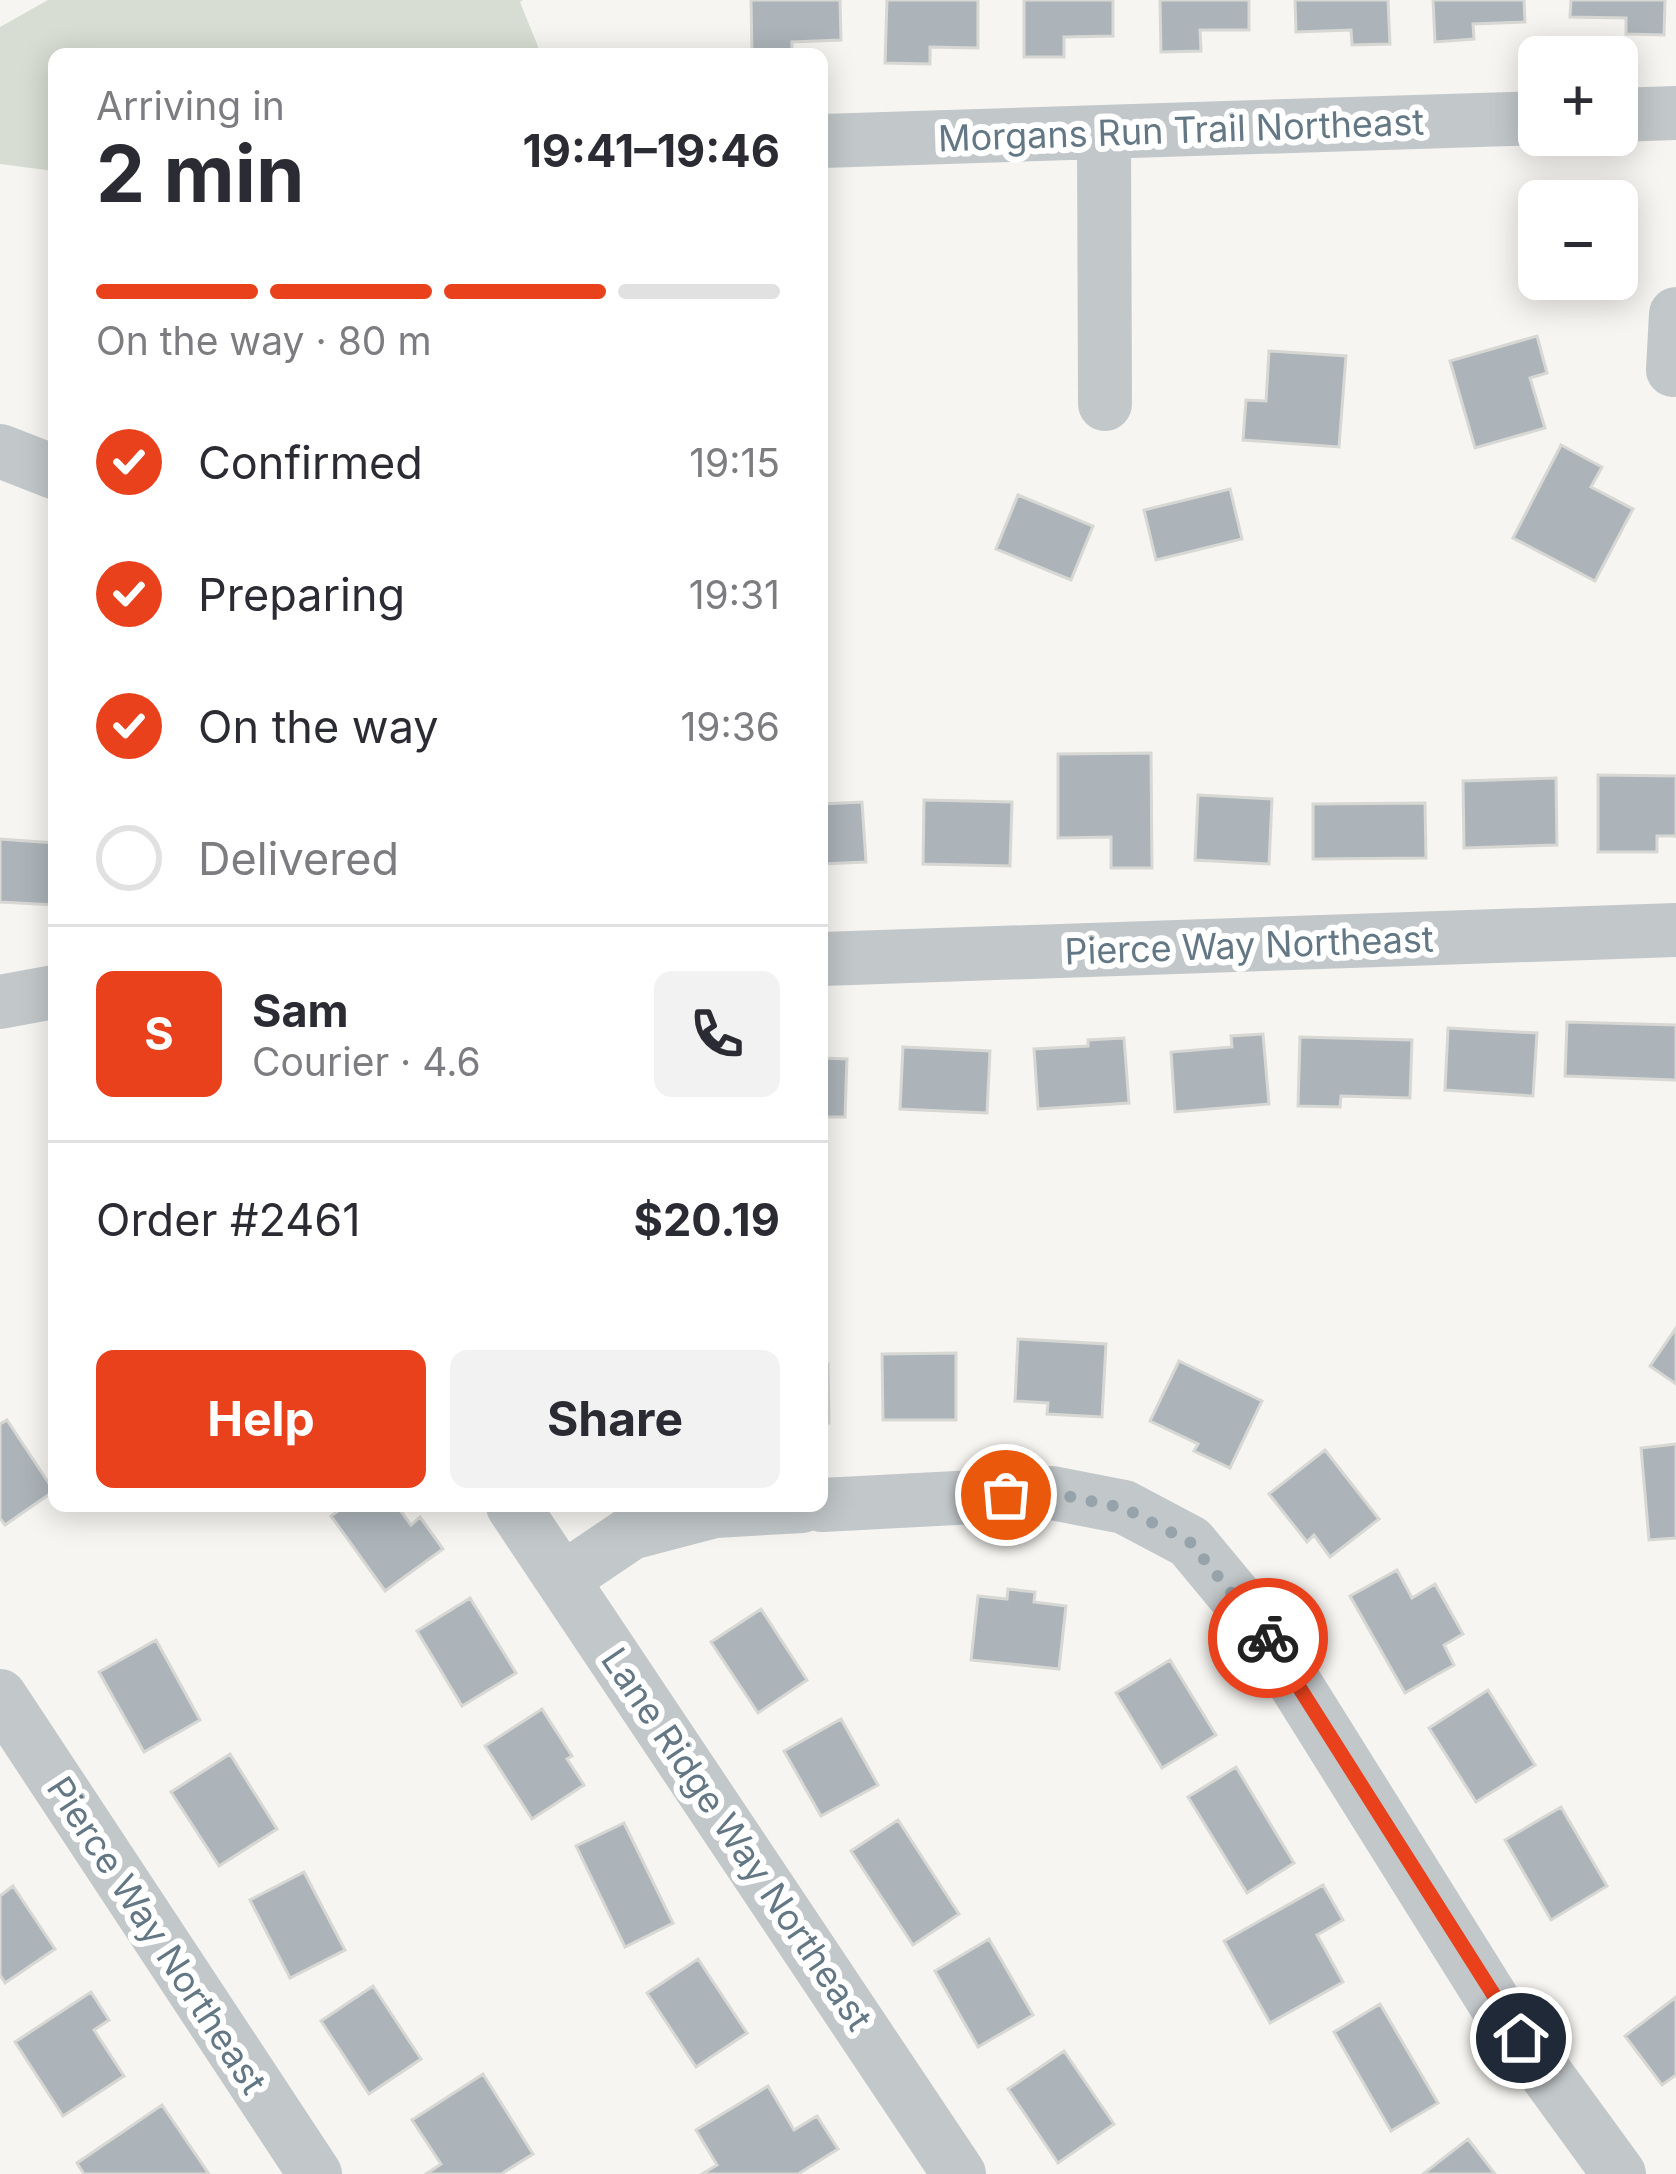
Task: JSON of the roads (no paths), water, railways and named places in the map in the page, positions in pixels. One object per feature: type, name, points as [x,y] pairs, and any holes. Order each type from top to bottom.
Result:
[{"type":"street","points":[[1638,115],[1676,113]]},
{"type":"street","name":"Morgans Run Trail Northeast","points":[[828,141],[1518,119]]},
{"type":"street","points":[[1104,133],[1105,404]]},
{"type":"street","points":[[1673,370],[1676,314]]},
{"type":"street","points":[[0,451],[48,470]]},
{"type":"street","name":"Pierce Way Northeast","points":[[828,959],[1676,930]]},
{"type":"street","points":[[0,1002],[48,993]]},
{"type":"street","points":[[828,1505],[1052,1493],[1124,1508],[1190,1542],[1258,1624],[1496,2005],[1619,2174]]},
{"type":"street","name":"Lane Ridge Way Northeast","points":[[517,1512],[959,2174]]},
{"type":"street","points":[[563,1579],[631,1533],[708,1512]]},
{"type":"street","name":"Pierce Way Northeast","points":[[0,1696],[315,2174]]}]
